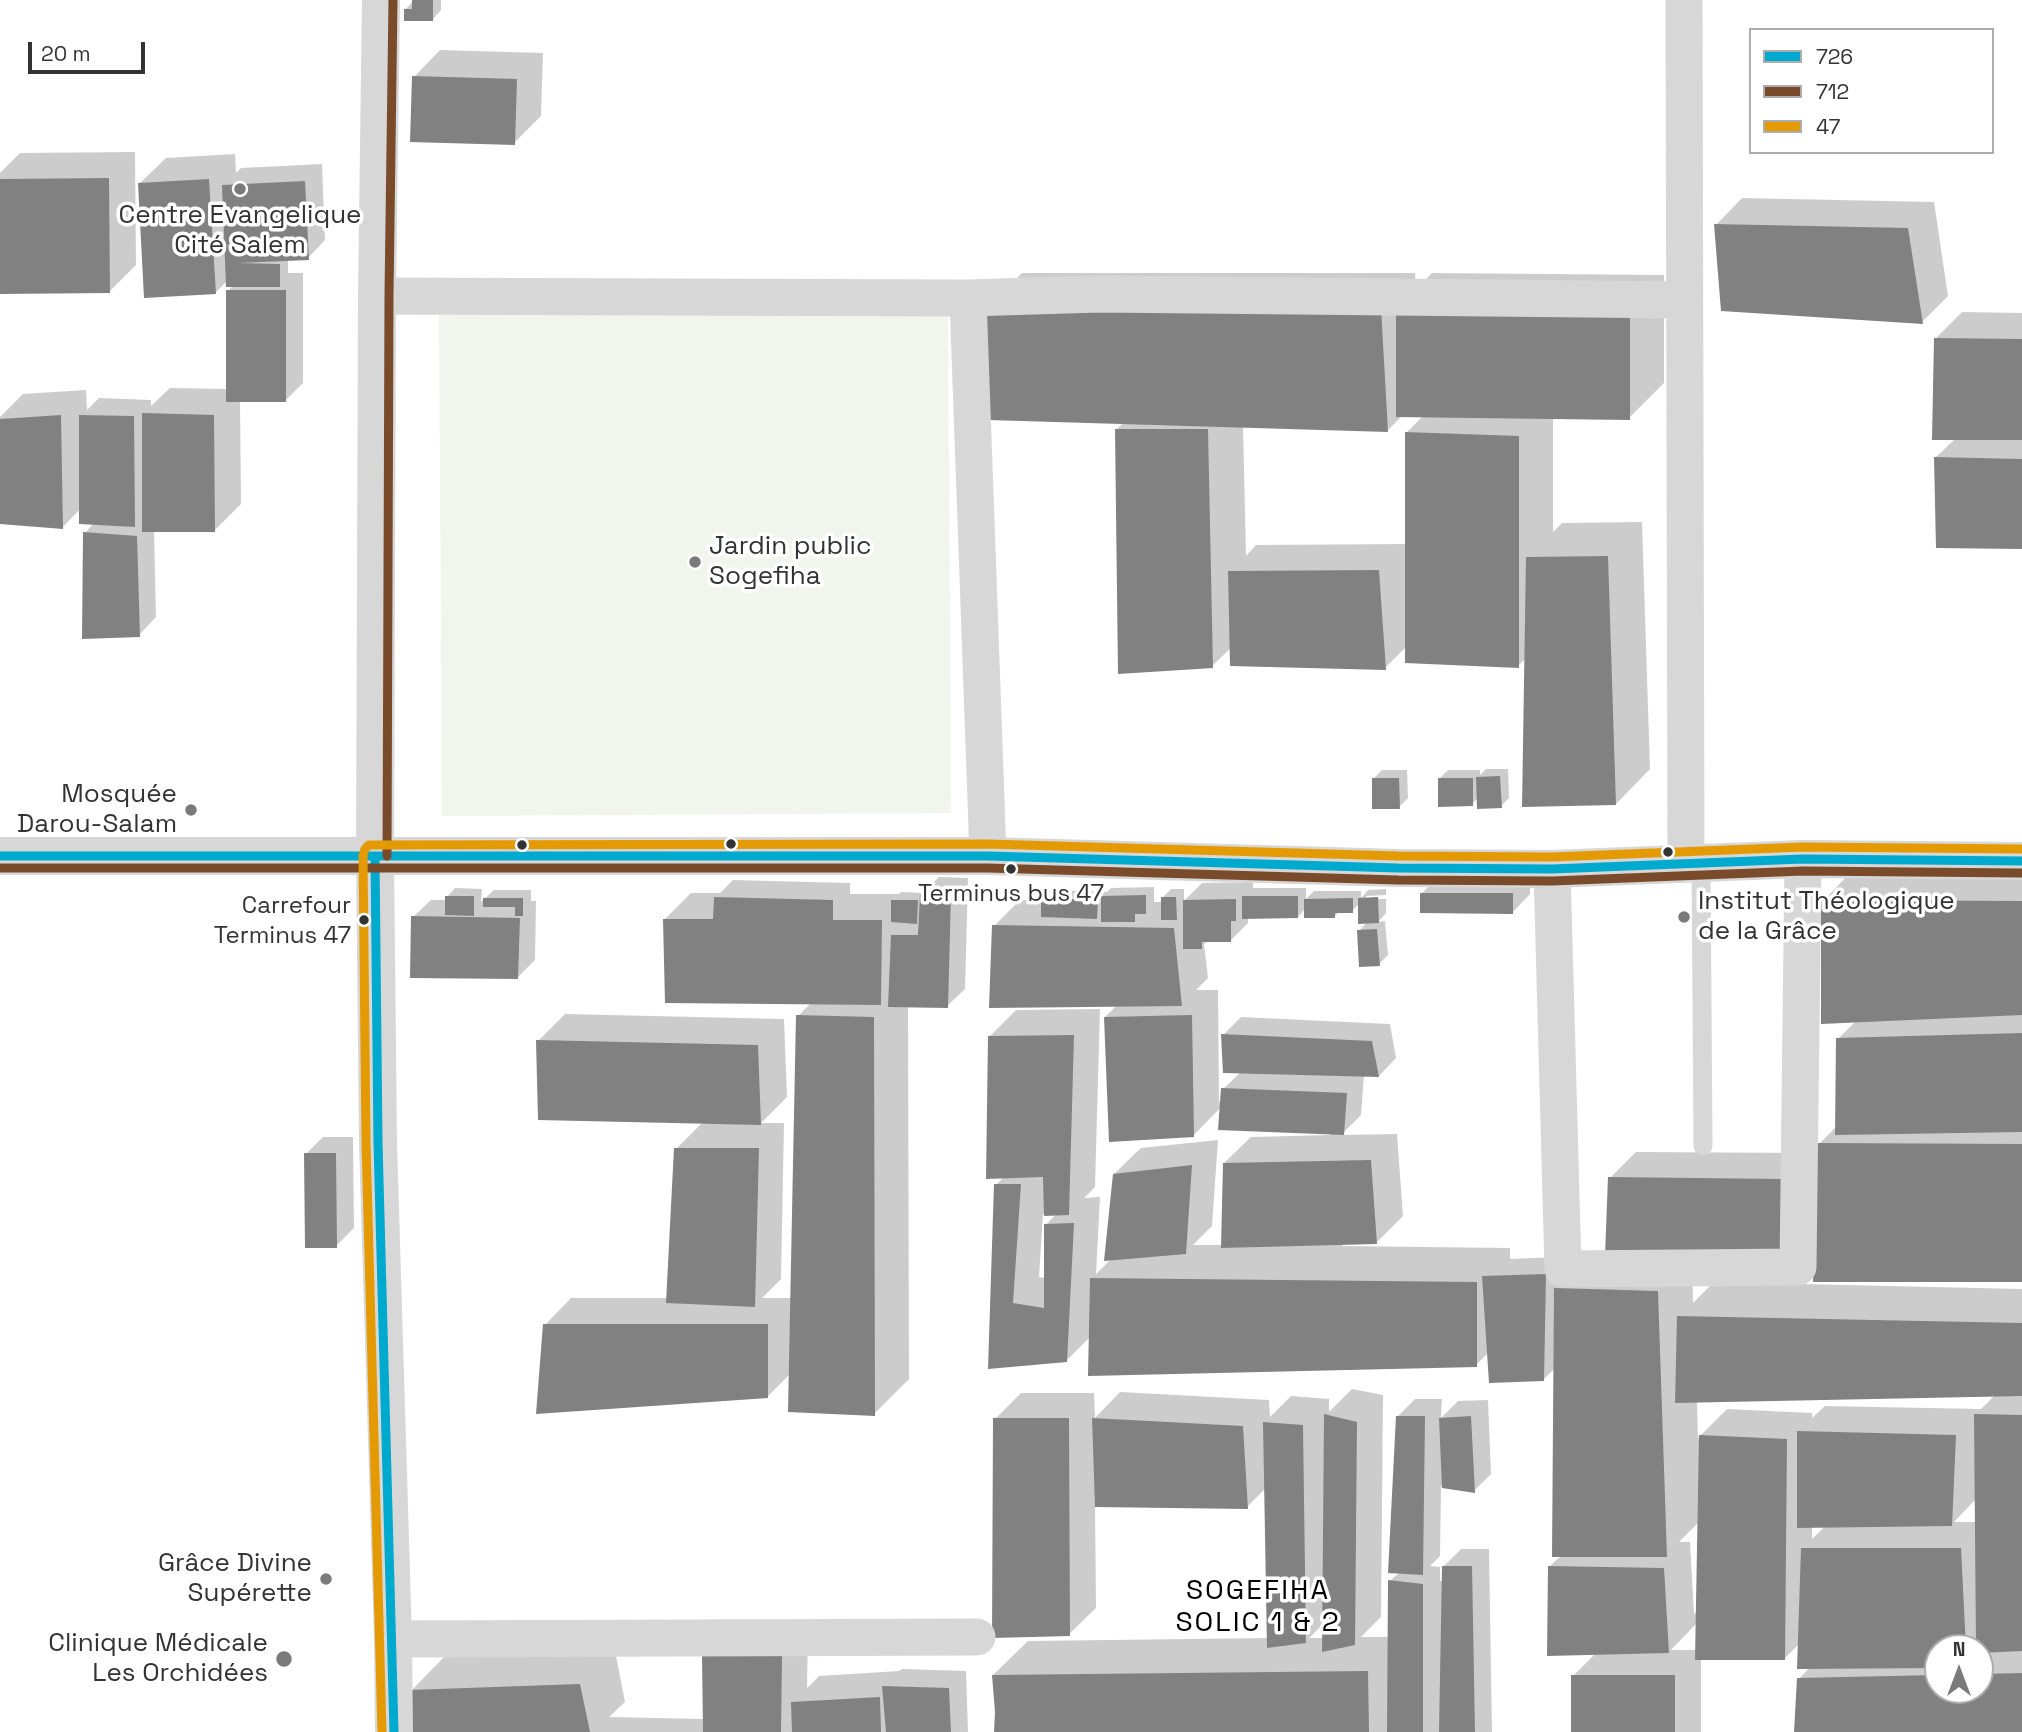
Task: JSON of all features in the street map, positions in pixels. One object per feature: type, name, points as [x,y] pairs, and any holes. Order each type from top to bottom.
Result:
[{"type":"street","points":[[381,0],[374,856],[394,1732]]},
{"type":"street","points":[[1684,0],[1684,300],[1693,862]]},
{"type":"street","points":[[377,296],[968,298],[1100,294],[1684,300]]},
{"type":"street","points":[[968,298],[988,856]]},
{"type":"street","points":[[0,856],[988,856],[1398,868],[1552,869],[1803,859],[2022,860]]},
{"type":"street","points":[[1552,869],[1563,1269],[1798,1266],[1803,859]]},
{"type":"street","points":[[393,1639],[977,1637]]},
{"type":"lane","points":[[1693,862],[1703,1146]]},
{"type":"shaded area","name":"Jardin public Sogefiha","points":[[948,308],[951,813],[442,816],[439,312]]},
{"type":"building","points":[[412,0],[433,0],[433,21],[404,21],[404,9],[412,9]]},
{"type":"building","points":[[412,76],[517,79],[515,145],[410,142]]},
{"type":"building","points":[[109,178],[110,293],[0,294],[0,179]]},
{"type":"building","points":[[209,179],[216,294],[144,298],[138,183]]},
{"type":"building","points":[[305,181],[309,260],[238,263],[280,264],[280,287],[226,287],[222,185]]},
{"type":"building","points":[[1714,224],[1908,228],[1923,324],[1721,311]]},
{"type":"building","points":[[226,290],[286,290],[286,402],[226,402]]},
{"type":"building","points":[[986,307],[1381,307],[1388,432],[988,420]]},
{"type":"building","points":[[1396,307],[1630,309],[1630,420],[1396,417]]},
{"type":"building","points":[[1934,338],[2022,339],[2022,440],[1932,440]]},
{"type":"building","points":[[142,413],[214,415],[215,532],[142,532]]},
{"type":"building","points":[[61,415],[63,529],[0,524],[0,419]]},
{"type":"building","points":[[79,415],[134,416],[135,527],[79,524]]},
{"type":"building","points":[[1115,429],[1208,429],[1213,668],[1118,674]]},
{"type":"building","points":[[1405,432],[1519,436],[1519,668],[1405,663]]},
{"type":"building","points":[[1934,457],[2022,459],[2022,549],[1936,548]]},
{"type":"building","points":[[83,532],[137,536],[140,637],[82,639]]},
{"type":"building","points":[[1608,556],[1616,805],[1522,807],[1526,557]]},
{"type":"building","points":[[1379,570],[1386,670],[1230,666],[1228,571]]},
{"type":"building","points":[[1500,776],[1502,808],[1477,809],[1476,777]]},
{"type":"building","points":[[1372,778],[1399,778],[1400,809],[1372,809]]},
{"type":"building","points":[[1438,778],[1473,778],[1473,806],[1438,807]]},
{"type":"building","points":[[1420,893],[1513,893],[1513,914],[1420,913]]},
{"type":"building","points":[[920,894],[951,894],[948,1008],[888,1007],[891,935],[918,935]]},
{"type":"building","points":[[1146,895],[1146,914],[1135,914],[1135,922],[1101,922],[1101,896]]},
{"type":"building","points":[[445,896],[474,896],[474,916],[445,915]]},
{"type":"building","points":[[1242,896],[1298,896],[1298,918],[1242,919]]},
{"type":"building","points":[[714,897],[833,900],[833,920],[882,920],[881,1005],[665,1003],[663,919],[713,919]]},
{"type":"building","points":[[1161,897],[1176,897],[1177,920],[1161,920]]},
{"type":"building","points":[[1378,897],[1379,923],[1358,924],[1358,898]]},
{"type":"building","points":[[483,898],[523,898],[523,916],[515,916],[515,907],[483,907]]},
{"type":"building","points":[[1041,898],[1098,900],[1097,919],[1041,917]]},
{"type":"building","points":[[1353,898],[1353,913],[1335,913],[1335,918],[1304,918],[1304,899]]},
{"type":"building","points":[[1236,899],[1236,921],[1231,921],[1231,942],[1202,942],[1202,949],[1183,949],[1183,900]]},
{"type":"building","points":[[891,900],[918,900],[917,924],[891,922]]},
{"type":"building","points":[[1821,900],[2022,901],[2022,1015],[1821,1024]]},
{"type":"building","points":[[411,916],[520,918],[518,979],[410,978]]},
{"type":"building","points":[[992,925],[1174,928],[1182,1006],[989,1008]]},
{"type":"building","points":[[1377,929],[1380,966],[1359,967],[1357,930]]},
{"type":"building","points":[[796,1015],[874,1017],[875,1416],[788,1412]]},
{"type":"building","points":[[1192,1015],[1194,1137],[1109,1142],[1104,1017]]},
{"type":"building","points":[[2022,1033],[2022,1132],[1835,1135],[1836,1038]]},
{"type":"building","points":[[1221,1034],[1372,1041],[1379,1077],[1223,1073]]},
{"type":"building","points":[[1074,1035],[1069,1215],[1044,1216],[1043,1177],[986,1179],[988,1036]]},
{"type":"building","points":[[536,1040],[758,1045],[761,1125],[538,1120]]},
{"type":"building","points":[[1221,1088],[1347,1093],[1344,1135],[1218,1130]]},
{"type":"building","points":[[1817,1143],[2022,1144],[2022,1282],[1813,1282]]},
{"type":"building","points":[[674,1148],[759,1148],[755,1307],[666,1303]]},
{"type":"building","points":[[304,1153],[336,1153],[337,1248],[305,1248]]},
{"type":"building","points":[[1371,1160],[1377,1244],[1221,1248],[1223,1163]]},
{"type":"building","points":[[1192,1165],[1186,1254],[1104,1261],[1113,1174]]},
{"type":"building","points":[[1608,1177],[1784,1179],[1785,1257],[1605,1256]]},
{"type":"building","points":[[994,1184],[1021,1184],[1013,1303],[1044,1308],[1044,1224],[1074,1223],[1067,1362],[988,1369]]},
{"type":"building","points":[[1546,1274],[1544,1381],[1489,1383],[1482,1276]]},
{"type":"building","points":[[1090,1278],[1477,1282],[1477,1367],[1088,1376]]},
{"type":"building","points":[[1554,1288],[1658,1291],[1667,1557],[1552,1557]]},
{"type":"building","points":[[1677,1316],[2022,1323],[2022,1396],[1675,1403]]},
{"type":"building","points":[[543,1324],[768,1324],[768,1398],[536,1414]]},
{"type":"building","points":[[1324,1414],[1357,1422],[1355,1645],[1322,1652]]},
{"type":"building","points":[[1974,1414],[2022,1415],[2022,1651],[1994,1652],[1994,1634],[1976,1634]]},
{"type":"building","points":[[1396,1416],[1425,1416],[1423,1575],[1388,1573]]},
{"type":"building","points":[[1471,1416],[1475,1493],[1442,1488],[1439,1418]]},
{"type":"building","points":[[993,1418],[1069,1418],[1070,1636],[992,1638]]},
{"type":"building","points":[[1092,1418],[1243,1426],[1248,1509],[1095,1507]]},
{"type":"building","points":[[1263,1422],[1303,1425],[1306,1643],[1267,1648]]},
{"type":"building","points":[[1797,1431],[1956,1435],[1952,1526],[1797,1528]]},
{"type":"building","points":[[1699,1435],[1787,1439],[1785,1660],[1695,1660]]},
{"type":"building","points":[[1801,1548],[1961,1548],[1965,1634],[1924,1634],[1924,1668],[1797,1669]]},
{"type":"building","points":[[1442,1566],[1472,1566],[1475,1732],[1439,1732]]},
{"type":"building","points":[[1548,1566],[1664,1568],[1669,1653],[1547,1656]]},
{"type":"building","points":[[1388,1580],[1423,1584],[1423,1732],[1387,1732]]},
{"type":"building","points":[[702,1655],[782,1656],[781,1732],[703,1732]]},
{"type":"building","points":[[1368,1671],[1369,1732],[994,1732],[992,1675]]},
{"type":"building","points":[[2022,1673],[2022,1732],[1794,1732],[1797,1678],[1924,1675],[1924,1704],[1994,1704],[1994,1674]]},
{"type":"building","points":[[1571,1675],[1675,1675],[1675,1732],[1571,1732]]},
{"type":"building","points":[[580,1684],[590,1732],[410,1732],[409,1690]]},
{"type":"building","points":[[882,1686],[949,1688],[951,1732],[886,1732]]},
{"type":"building","points":[[880,1697],[881,1732],[792,1732],[791,1702]]},
{"type":"transit line","name":"712","points":[[387,856],[393,0]]},
{"type":"transit line","name":"47","points":[[382,1732],[366,1143],[363,856],[369,845],[988,844],[1398,856],[1552,857],[1803,847],[2022,849]]},
{"type":"transit line","name":"726","points":[[0,856],[988,856],[1398,868],[1552,869],[1803,859],[2022,861]]},
{"type":"transit line","name":"726","points":[[375,856],[378,1143],[394,1732]]},
{"type":"transit line","name":"712","points":[[0,868],[988,868],[1398,880],[1552,881],[1803,871],[2022,873]]},
{"type":"place","name":"Centre Evangelique Cité Salem","points":[[240,189]]},
{"type":"place","name":"Jardin public Sogefiha","points":[[695,562]]},
{"type":"place","name":"Mosquée Darou-Salam","points":[[191,810]]},
{"type":"place","name":"Terminus bus 47","points":[[1011,869]]},
{"type":"place","name":"Institut Théologique de la Grâce","points":[[1684,917]]},
{"type":"place","name":"Carrefour Terminus 47","points":[[364,920]]},
{"type":"place","name":"Grâce Divine Supérette","points":[[326,1579]]},
{"type":"place","name":"Clinique Médicale Les Orchidées","points":[[284,1659]]},
{"type":"district","name":"SOGEFIHA SOLIC 1 & 2","points":[[1258,1607]]}]
